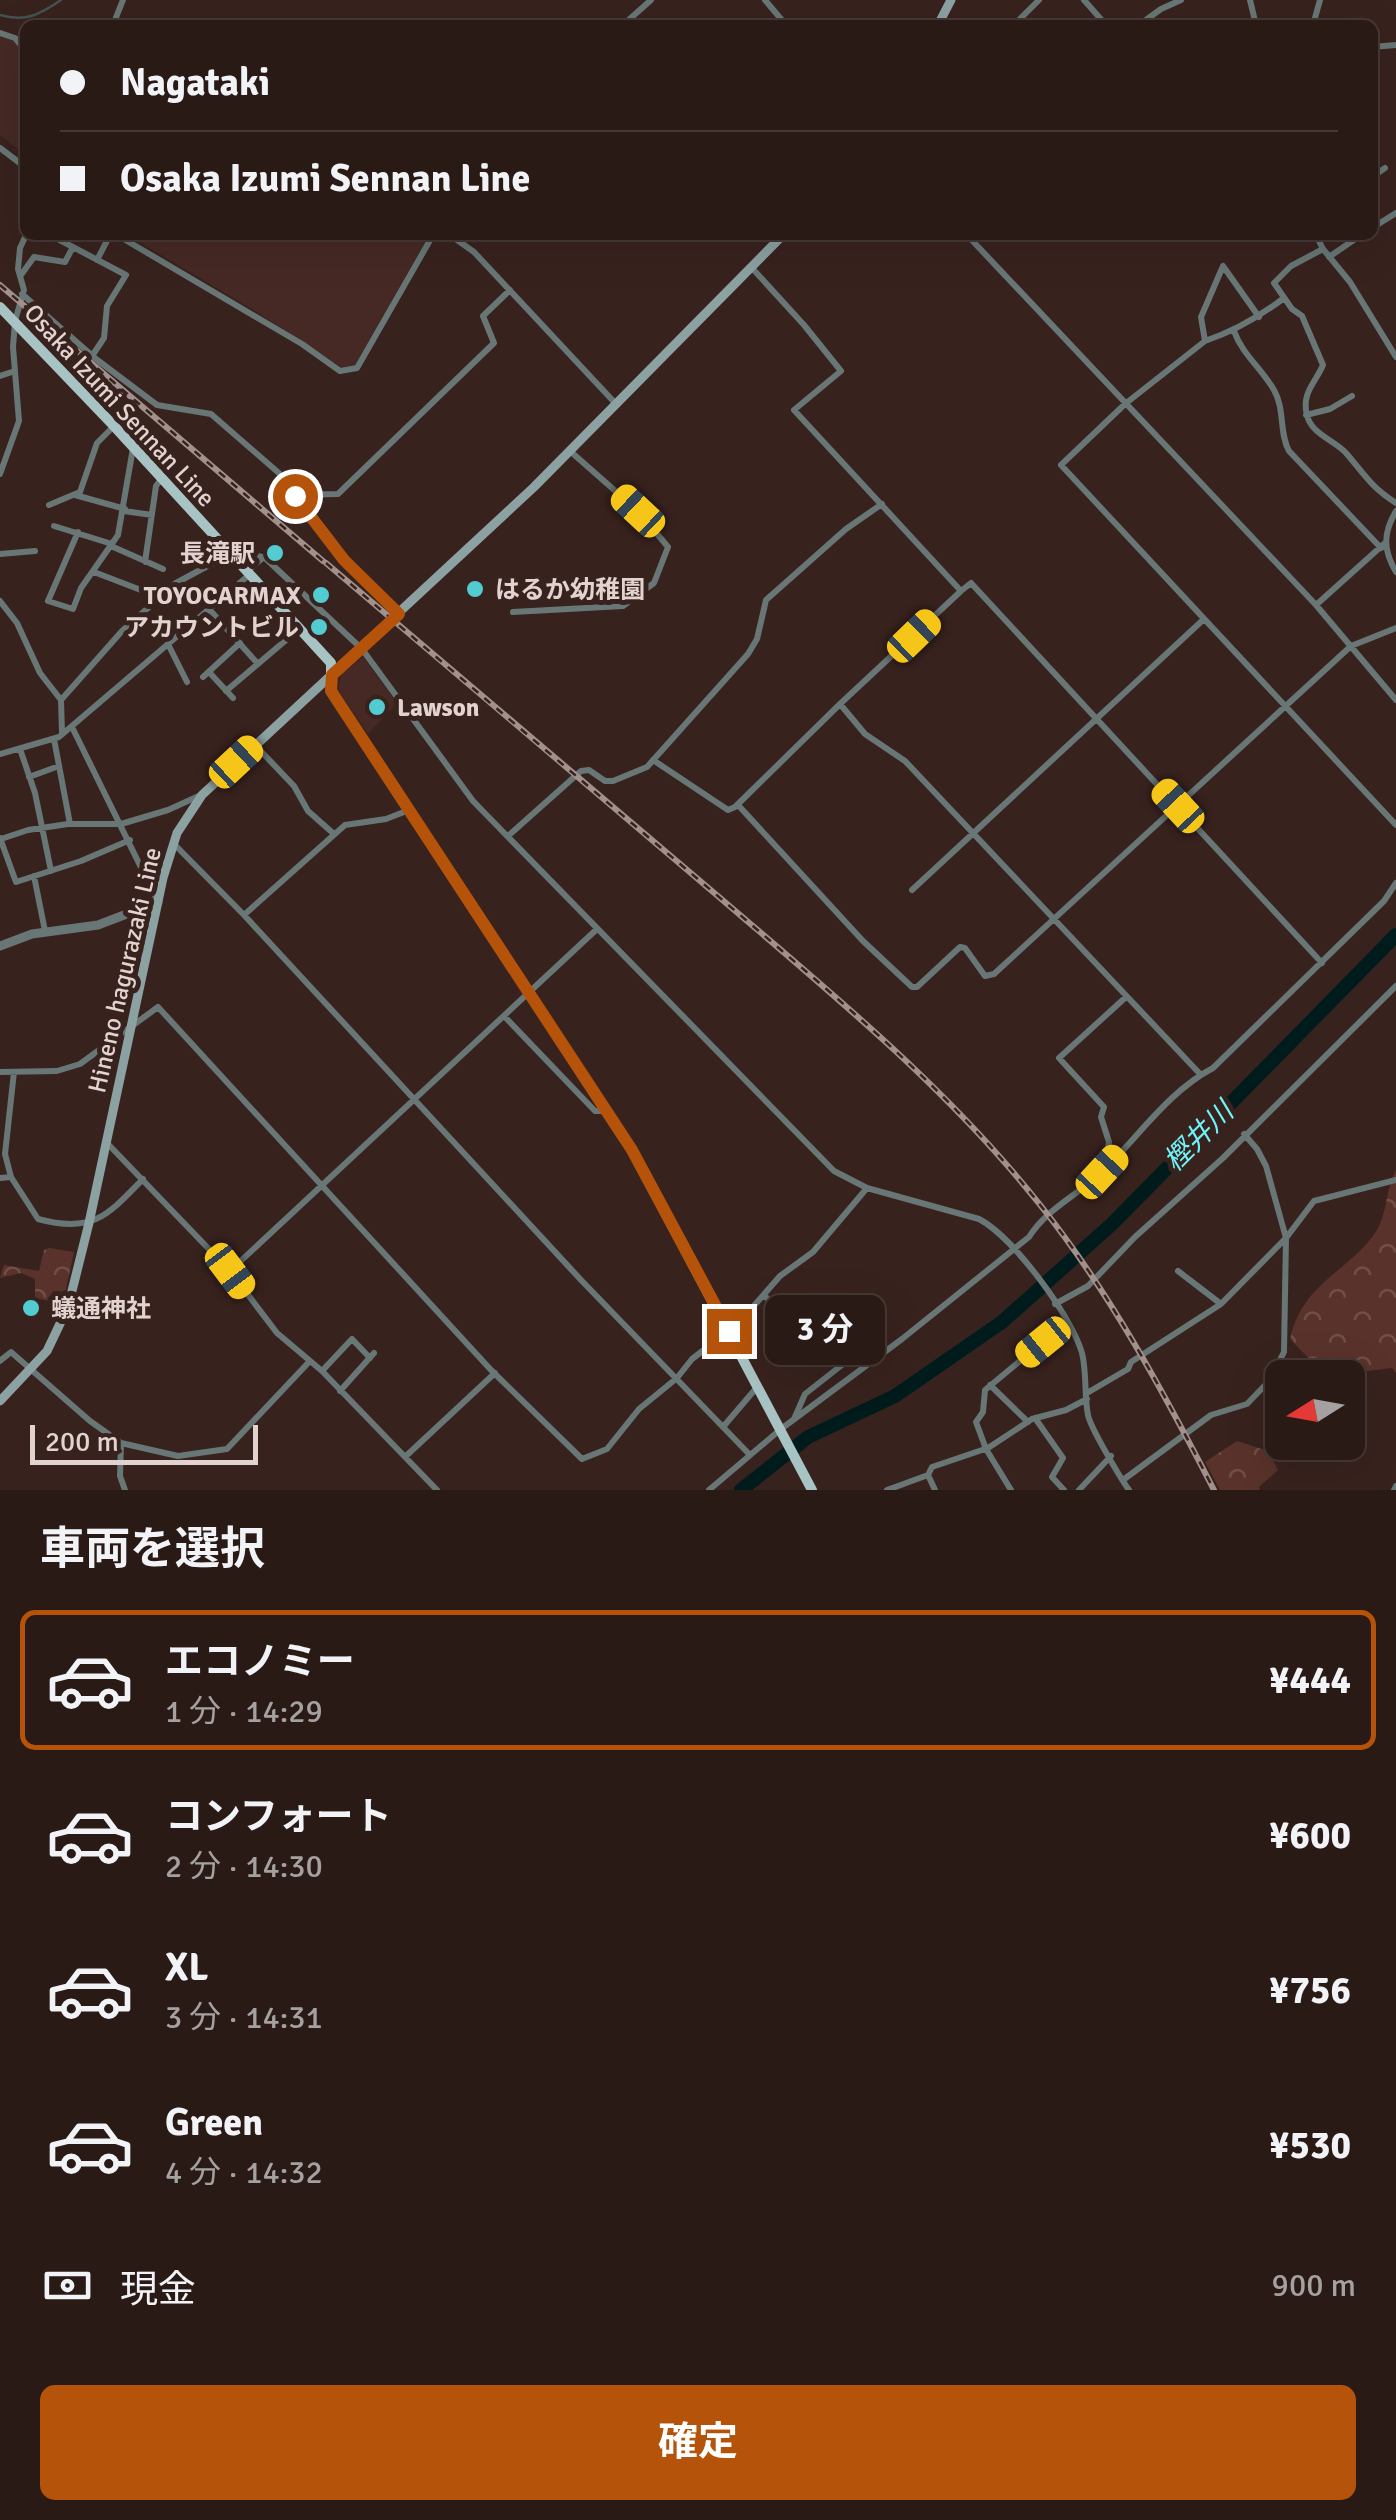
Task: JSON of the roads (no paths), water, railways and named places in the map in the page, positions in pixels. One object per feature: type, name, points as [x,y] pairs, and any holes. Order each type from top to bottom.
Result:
[{"type":"main road","name":"Hineno hagurazaki Line","points":[[0,1402],[32,1370],[68,1307],[173,843],[202,795],[570,451],[778,240]]},
{"type":"main road","name":"Osaka Izumi Sennan Line","points":[[0,307],[134,447],[331,664],[331,691],[608,1111],[663,1203],[812,1490]]},
{"type":"street","points":[[629,20],[651,0]]},
{"type":"street","points":[[766,0],[782,20]]},
{"type":"street","points":[[1019,20],[1040,0]]},
{"type":"street","points":[[1084,0],[1102,20]]},
{"type":"street","points":[[1146,20],[1181,0]]},
{"type":"street","points":[[0,148],[20,163]]},
{"type":"street","points":[[1378,173],[1385,168]]},
{"type":"street","points":[[0,474],[19,421],[15,322],[22,294],[20,248],[24,240]]},
{"type":"street","points":[[60,240],[126,275],[107,306],[104,338],[92,356]]},
{"type":"street","points":[[97,260],[111,240]]},
{"type":"street","points":[[123,240],[302,344],[340,371],[358,368],[430,240]]},
{"type":"street","points":[[457,240],[474,252],[616,404]]},
{"type":"street","points":[[972,240],[1316,605],[1396,700]]},
{"type":"street","points":[[1318,240],[1350,282],[1396,358]]},
{"type":"street","points":[[1329,257],[1353,240]]},
{"type":"street","points":[[20,276],[34,257],[65,262],[73,247]]},
{"type":"street","points":[[1323,249],[1291,266],[1274,283],[1302,316],[1323,365],[1309,385],[1306,415],[1313,427],[1346,454],[1367,482],[1396,502]]},
{"type":"street","points":[[1205,341],[1201,316],[1223,266],[1260,317]]},
{"type":"street","points":[[752,268],[841,371],[794,410],[961,591]]},
{"type":"street","points":[[295,496],[338,494],[494,343],[483,316],[510,290]]},
{"type":"street","points":[[22,294],[92,356],[157,405],[211,414],[280,474],[344,560],[399,614]]},
{"type":"street","points":[[1284,298],[1260,317],[1205,341],[1125,404],[1061,464],[1396,825]]},
{"type":"street","points":[[1234,331],[1238,344],[1277,395],[1283,440],[1290,451],[1383,546],[1396,572]]},
{"type":"street","points":[[0,376],[15,371]]},
{"type":"street","points":[[1306,415],[1330,409],[1352,396]]},
{"type":"street","points":[[49,506],[75,495],[85,485],[97,443],[114,426]]},
{"type":"street","points":[[78,532],[48,601],[72,608],[111,545],[125,510],[134,447]]},
{"type":"street","points":[[513,612],[622,606],[654,584],[668,546],[638,511],[570,451]]},
{"type":"street","points":[[145,562],[156,486],[162,478]]},
{"type":"street","points":[[75,495],[152,514]]},
{"type":"street","points":[[508,836],[574,774],[589,770],[605,781],[612,781],[632,775],[653,760],[748,654],[757,638],[766,600],[846,529],[882,504]]},
{"type":"street","points":[[1316,605],[1383,546],[1396,511]]},
{"type":"street","points":[[54,526],[111,545],[163,569]]},
{"type":"street","points":[[0,554],[35,550]]},
{"type":"street","points":[[61,700],[122,631],[176,583],[227,551],[264,557],[362,649],[473,800],[834,1172],[867,1188],[979,1219],[995,1227],[1016,1249],[1070,1326],[1082,1353],[1090,1420],[1125,1487],[1211,1414],[1247,1404],[1270,1380],[1284,1352],[1286,1238],[1266,1166],[1258,1149],[1244,1134]]},
{"type":"street","points":[[0,754],[54,740],[209,610],[264,557]]},
{"type":"street","points":[[94,572],[146,592]]},
{"type":"street","points":[[653,760],[728,810],[738,805],[971,583],[1322,963]]},
{"type":"street","points":[[0,602],[18,623],[40,673],[61,700],[62,734]]},
{"type":"street","points":[[209,610],[258,664]]},
{"type":"street","points":[[912,890],[1204,619]]},
{"type":"street","points":[[738,805],[863,941],[912,987],[917,988],[960,947],[985,976],[994,974],[1351,646],[1396,628]]},
{"type":"street","points":[[226,691],[299,629]]},
{"type":"street","points":[[234,698],[206,674],[240,643]]},
{"type":"street","points":[[168,644],[187,682]]},
{"type":"street","points":[[840,704],[865,734],[904,761],[1200,1075]]},
{"type":"street","points":[[0,946],[45,931],[98,925],[158,902],[72,726]]},
{"type":"street","points":[[54,740],[70,824]]},
{"type":"street","points":[[254,745],[294,786],[308,811],[334,834]]},
{"type":"street","points":[[20,749],[51,871]]},
{"type":"street","points":[[29,776],[59,766]]},
{"type":"street","points":[[130,840],[16,882],[2,853],[0,838],[70,824],[121,824],[202,795]]},
{"type":"street","points":[[244,915],[345,824],[386,819],[410,810]]},
{"type":"street","points":[[173,843],[750,1455]]},
{"type":"street","points":[[34,876],[45,931]]},
{"type":"street","points":[[709,1490],[793,1420],[1016,1249],[1039,1220],[1102,1172],[1160,1110],[1213,1068],[1384,901],[1396,884]]},
{"type":"street","points":[[230,1271],[597,930]]},
{"type":"street","points":[[1054,1302],[1088,1286],[1396,986]]},
{"type":"street","points":[[1102,1172],[1109,1142],[1102,1116],[1104,1107],[1058,1058],[1126,997]]},
{"type":"street","points":[[0,1064],[2,1072],[57,1072],[80,1064],[158,1007],[494,1373],[582,1459],[607,1449],[639,1409],[677,1378],[692,1359],[729,1331],[780,1276],[813,1252],[867,1188]]},
{"type":"street","points":[[504,1016],[595,1111],[608,1111]]},
{"type":"street","points":[[14,1072],[5,1154],[11,1177],[38,1219],[90,1223],[106,1216],[143,1179]]},
{"type":"street","points":[[107,1143],[230,1271],[277,1332],[322,1371],[437,1490]]},
{"type":"street","points":[[0,1178],[11,1177]]},
{"type":"street","points":[[887,1490],[928,1475],[932,1467],[986,1449],[1031,1420],[1066,1410],[1221,1304],[1286,1238],[1314,1201],[1396,1180]]},
{"type":"street","points":[[1178,1271],[1221,1304]]},
{"type":"street","points":[[765,1296],[818,1354],[870,1363]]},
{"type":"street","points":[[1011,1490],[986,1449],[976,1422],[982,1412],[984,1390],[1043,1342],[1070,1326]]},
{"type":"street","points":[[322,1371],[352,1339],[372,1356],[340,1391]]},
{"type":"street","points":[[0,1361],[11,1352],[80,1413],[121,1442],[178,1456],[227,1448],[309,1362]]},
{"type":"street","points":[[793,1420],[806,1394],[847,1360]]},
{"type":"street","points":[[406,1456],[494,1373]]},
{"type":"street","points":[[990,1385],[1031,1420],[1063,1458],[1052,1477],[1064,1490]]},
{"type":"street","points":[[723,1427],[758,1386]]},
{"type":"street","points":[[121,1442],[120,1476],[125,1490]]},
{"type":"street","points":[[1079,1490],[1111,1456]]},
{"type":"street","points":[[928,1475],[935,1490]]},
{"type":"waterway","points":[[0,15],[32,16],[61,0]]},
{"type":"waterway","name":"樫井川","points":[[741,1490],[808,1437],[895,1396],[1002,1322],[1112,1224],[1396,935]]},
{"type":"railway","points":[[0,285],[323,561]]},
{"type":"railway","points":[[326,563],[846,1006],[967,1122],[1041,1206],[1090,1273],[1155,1380],[1214,1490]]},
{"type":"place","name":"長滝駅","points":[[275,553]]},
{"type":"place","name":"はるか幼稚園","points":[[475,589]]},
{"type":"place","name":"TOYOCARMAX","points":[[321,595]]},
{"type":"place","name":"アカウントビル","points":[[319,627]]},
{"type":"place","name":"Lawson","points":[[377,707]]},
{"type":"place","name":"蟻通神社","points":[[31,1308]]}]
